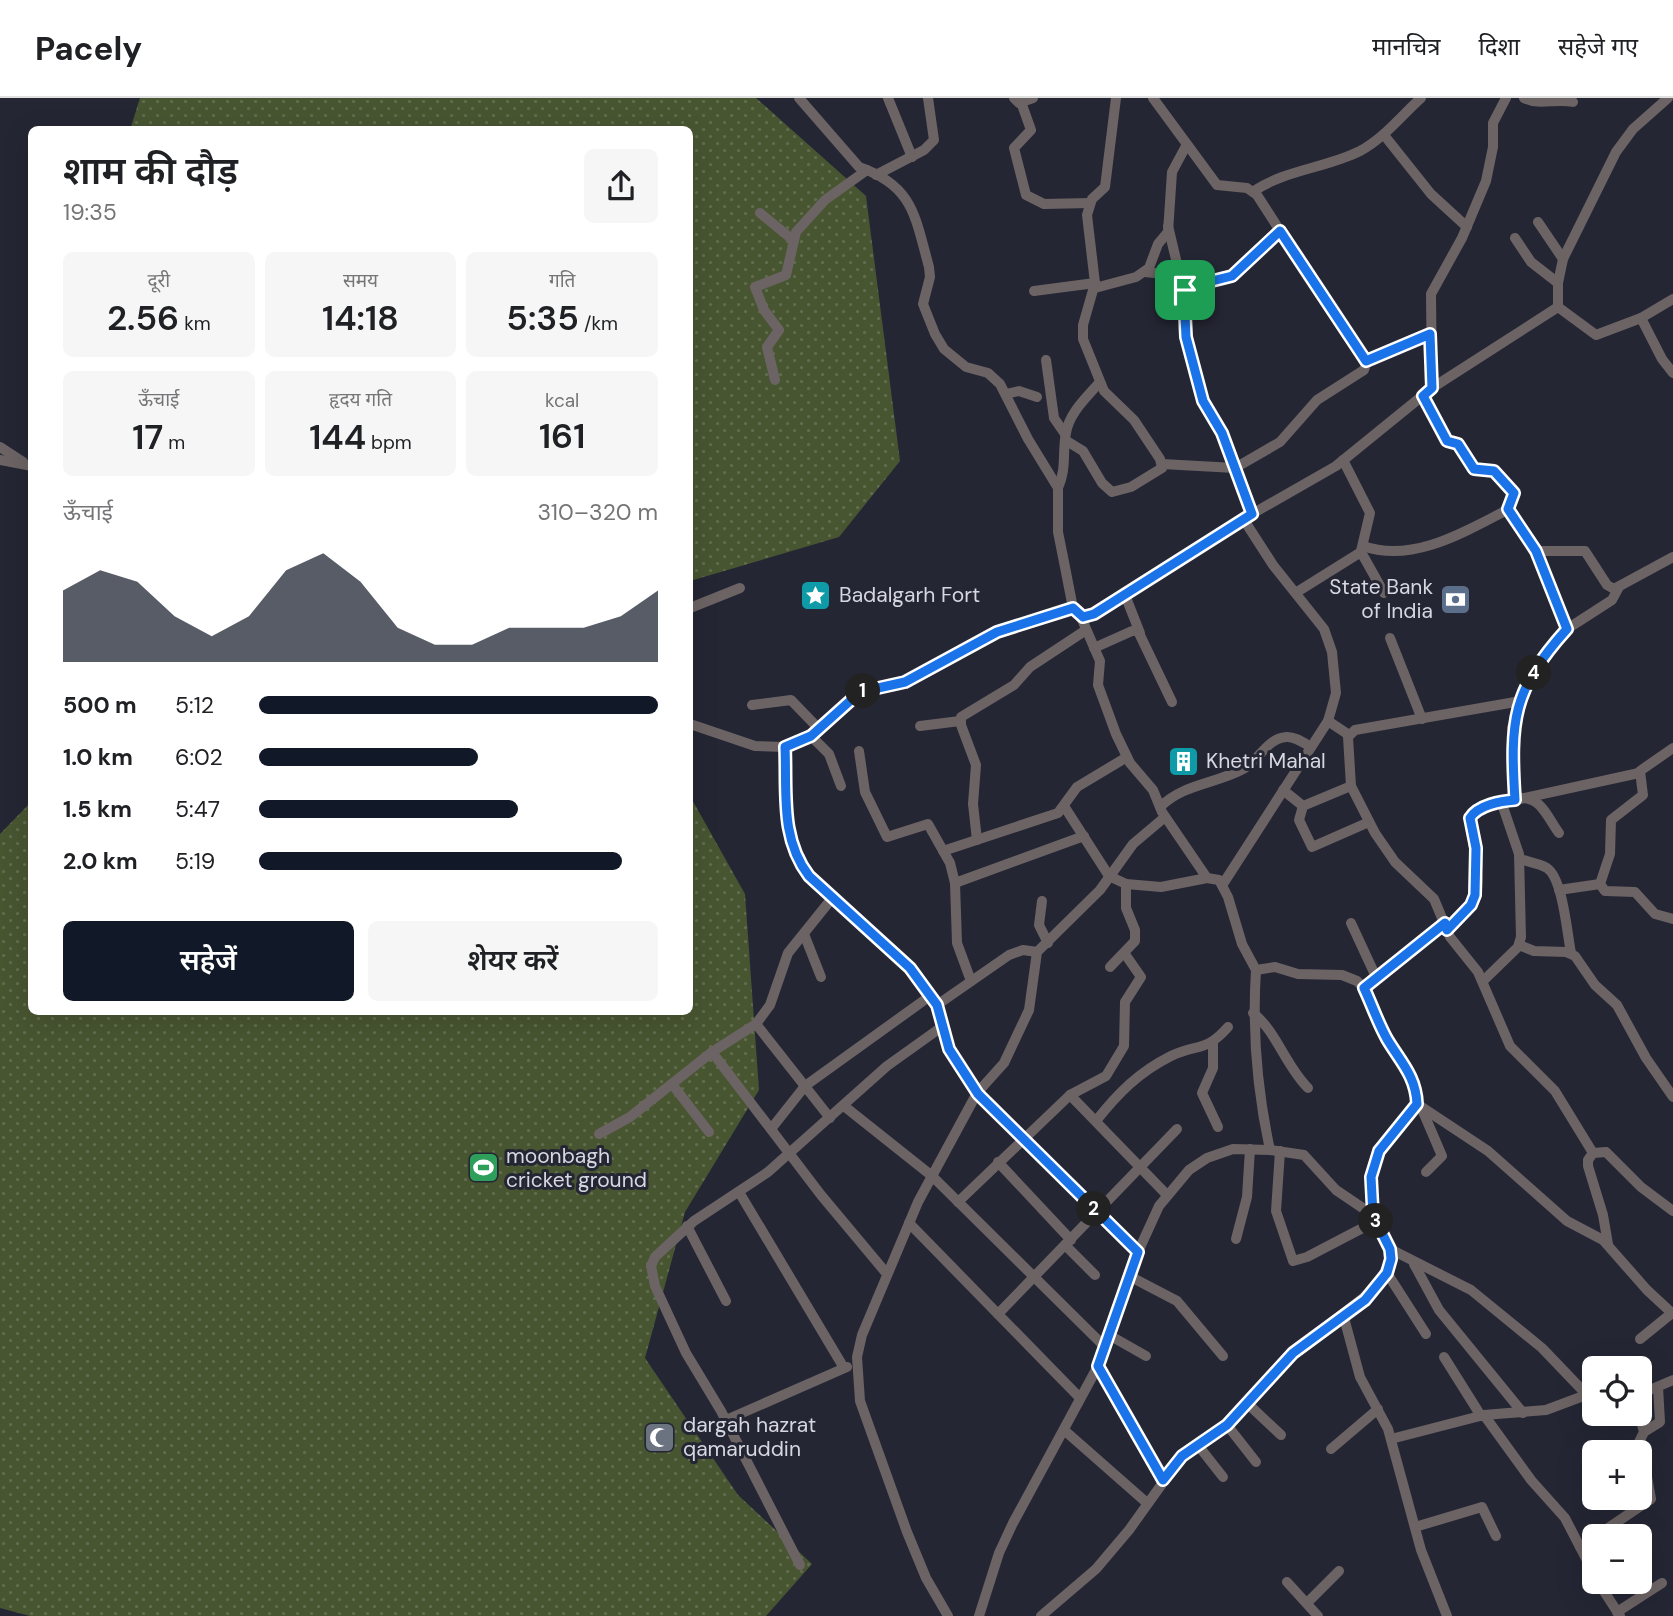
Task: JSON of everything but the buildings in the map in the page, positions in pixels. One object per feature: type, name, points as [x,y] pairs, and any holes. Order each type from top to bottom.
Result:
[{"type":"street","points":[[799,98],[859,167],[872,172],[907,196],[930,277],[924,297],[924,311],[935,334],[944,349],[966,367],[988,373],[1006,394],[1028,439],[1058,488]]},
{"type":"street","points":[[888,98],[912,157]]},
{"type":"street","points":[[775,380],[767,347],[780,332],[766,314],[754,289],[788,273],[793,240],[825,200],[872,172],[912,157],[934,140],[928,98]]},
{"type":"street","points":[[1033,98],[1018,100],[1031,130],[1014,148],[1027,195],[1044,204],[1090,203]]},
{"type":"street","points":[[1116,98],[1105,187],[1090,203],[1087,224],[1095,286],[1082,333],[1100,383],[1113,403],[1134,420],[1162,464]]},
{"type":"street","points":[[1153,98],[1217,185],[1254,191],[1366,361],[1364,370],[1317,400],[1280,442],[1235,468],[1162,464]]},
{"type":"street","points":[[1254,191],[1275,179],[1348,156],[1384,135],[1421,98]]},
{"type":"street","points":[[1432,388],[1429,307],[1433,286],[1466,227],[1486,181],[1493,147],[1493,123],[1506,98]]},
{"type":"street","points":[[1524,98],[1535,103],[1559,100],[1573,102]]},
{"type":"street","points":[[1558,307],[1558,283],[1563,259],[1626,136],[1668,98]]},
{"type":"street","points":[[1384,135],[1414,175],[1466,227]]},
{"type":"street","points":[[1145,272],[1158,244],[1167,233],[1172,172],[1186,146]]},
{"type":"street","points":[[760,213],[781,233],[793,240]]},
{"type":"street","points":[[1538,222],[1563,259]]},
{"type":"street","points":[[1168,226],[1184,293],[1189,356],[1203,401],[1222,433],[1248,517],[1273,565],[1324,629],[1332,652],[1336,693],[1328,721],[1223,884]]},
{"type":"street","points":[[1184,293],[1192,286],[1232,276],[1280,231]]},
{"type":"street","points":[[1515,239],[1531,262],[1558,283]]},
{"type":"street","points":[[1034,291],[1095,286],[1145,272],[1163,274],[1178,267]]},
{"type":"street","points":[[1558,307],[1596,335],[1641,318],[1673,299]]},
{"type":"street","points":[[693,725],[755,746],[785,747],[816,733],[860,692],[905,682],[997,632],[1076,612],[1094,614],[1343,460],[1432,388],[1558,307]]},
{"type":"street","points":[[1641,318],[1662,359],[1673,373]]},
{"type":"street","points":[[1366,361],[1430,334]]},
{"type":"street","points":[[1046,360],[1054,418],[1065,437],[1083,451],[1102,483],[1112,492],[1122,491],[1157,473],[1162,464]]},
{"type":"street","points":[[1100,383],[1077,408],[1065,437],[1065,470],[1058,488],[1058,532],[1076,612],[1100,661],[1100,693],[1127,757],[1153,790],[1165,817],[1207,878],[1223,884]]},
{"type":"street","points":[[1006,394],[1019,391],[1037,397]]},
{"type":"street","points":[[1297,592],[1362,549],[1409,549],[1447,541],[1508,509],[1514,493],[1494,471],[1474,469],[1458,444],[1447,441],[1423,396]]},
{"type":"street","points":[[0,447],[28,464]]},
{"type":"street","points":[[0,460],[28,465]]},
{"type":"street","points":[[1343,460],[1370,513],[1362,549],[1384,593]]},
{"type":"street","points":[[1508,509],[1536,551],[1567,629]]},
{"type":"street","points":[[1536,551],[1585,551],[1607,585],[1619,587]]},
{"type":"street","points":[[1515,800],[1513,727],[1521,701],[1537,667],[1567,629],[1612,600],[1619,587],[1673,557]]},
{"type":"street","points":[[693,607],[740,588]]},
{"type":"street","points":[[1125,595],[1172,702]]},
{"type":"street","points":[[977,840],[973,804],[976,765],[960,721],[964,714],[1014,685],[1036,663],[1086,630]]},
{"type":"street","points":[[1094,648],[1132,631],[1140,633]]},
{"type":"street","points":[[1390,638],[1422,719]]},
{"type":"street","points":[[752,705],[791,700],[830,754],[841,786]]},
{"type":"street","points":[[1349,734],[1358,729],[1521,701]]},
{"type":"street","points":[[920,726],[960,721]]},
{"type":"street","points":[[1328,721],[1349,734]]},
{"type":"street","points":[[1349,734],[1351,786],[1369,822],[1395,862],[1434,899],[1446,927],[1483,981],[1510,1046],[1555,1091],[1593,1153]]},
{"type":"street","points":[[1160,807],[1179,792],[1245,768],[1268,746],[1283,738],[1293,738],[1311,747]]},
{"type":"street","points":[[785,747],[788,829],[792,848],[809,876],[910,968],[937,1005],[949,1049],[978,1094],[1138,1252]]},
{"type":"street","points":[[1600,884],[1610,854],[1611,820],[1643,795],[1639,773],[1643,767],[1673,748]]},
{"type":"street","points":[[859,751],[865,792],[887,837],[893,838],[928,824],[949,859],[955,883],[954,930],[971,981]]},
{"type":"street","points":[[943,851],[1058,813],[1077,787],[1127,757]]},
{"type":"street","points":[[1364,988],[1471,905],[1475,895],[1476,848],[1470,818],[1473,812],[1501,801],[1639,773]]},
{"type":"street","points":[[1303,806],[1351,786]]},
{"type":"street","points":[[1283,790],[1303,806]]},
{"type":"street","points":[[1515,800],[1537,803],[1559,833]]},
{"type":"street","points":[[1483,981],[1519,945],[1520,859],[1501,801]]},
{"type":"street","points":[[1064,806],[1109,876],[1126,884],[1172,887],[1207,878]]},
{"type":"street","points":[[1303,806],[1299,820],[1312,847],[1369,822]]},
{"type":"street","points":[[937,1005],[1017,952],[1037,952],[1048,943],[1109,876],[1133,844],[1165,817]]},
{"type":"street","points":[[955,883],[1084,836]]},
{"type":"street","points":[[1520,859],[1549,869],[1559,890],[1571,953],[1595,985],[1618,1005],[1646,1058],[1673,1097]]},
{"type":"street","points":[[1110,967],[1133,946],[1136,935],[1126,908],[1126,884]]},
{"type":"street","points":[[1223,884],[1242,944],[1256,970],[1253,1013],[1257,1077],[1275,1150],[1276,1211],[1293,1261],[1307,1257],[1374,1218]]},
{"type":"street","points":[[1559,890],[1600,884]]},
{"type":"street","points":[[1600,884],[1605,891],[1635,892],[1655,914],[1673,919]]},
{"type":"street","points":[[599,1134],[630,1117],[712,1052],[756,1024],[770,1005],[782,963],[833,897]]},
{"type":"street","points":[[1042,901],[1039,925],[1048,943]]},
{"type":"street","points":[[1351,923],[1377,979]]},
{"type":"street","points":[[804,934],[821,977]]},
{"type":"street","points":[[1519,945],[1542,952],[1571,953]]},
{"type":"street","points":[[948,1616],[926,1578],[906,1532],[860,1401],[857,1363],[862,1335],[909,1223],[978,1094],[1003,1063],[1029,1010],[1037,952]]},
{"type":"street","points":[[957,1202],[1070,1095],[1088,1083],[1104,1078],[1124,1046],[1125,998],[1141,977],[1125,954]]},
{"type":"street","points":[[1256,970],[1275,967],[1298,974],[1342,975],[1357,981],[1364,988],[1387,1038],[1408,1069],[1418,1105],[1442,1156],[1426,1172]]},
{"type":"street","points":[[771,1129],[805,1087],[930,996]]},
{"type":"street","points":[[1253,1013],[1265,1024],[1287,1063],[1308,1088]]},
{"type":"street","points":[[756,1024],[830,1118]]},
{"type":"street","points":[[800,1564],[726,1420],[686,1353],[651,1275],[655,1257],[688,1226],[790,1154],[887,1066],[943,1026]]},
{"type":"street","points":[[1096,1121],[1138,1074],[1172,1056],[1213,1043],[1228,1027]]},
{"type":"street","points":[[1213,1043],[1213,1068],[1202,1093],[1218,1127]]},
{"type":"street","points":[[712,1052],[887,1274]]},
{"type":"street","points":[[672,1084],[709,1132]]},
{"type":"street","points":[[1070,1095],[1167,1195]]},
{"type":"street","points":[[844,1105],[932,1176],[1105,1347]]},
{"type":"street","points":[[1041,1616],[1096,1569],[1129,1530],[1182,1456],[1227,1425],[1293,1353],[1365,1300],[1387,1273],[1391,1259],[1390,1249],[1374,1218],[1371,1177],[1379,1151],[1418,1105]]},
{"type":"street","points":[[1418,1105],[1489,1152],[1567,1221],[1608,1244],[1641,1284],[1672,1314],[1640,1339]]},
{"type":"street","points":[[998,1314],[1177,1129]]},
{"type":"street","points":[[979,1616],[999,1553],[1098,1366],[1138,1252],[1167,1195],[1189,1170],[1207,1158],[1233,1149],[1275,1150],[1308,1157],[1336,1190],[1374,1218]]},
{"type":"street","points":[[1236,1239],[1247,1197],[1250,1149]]},
{"type":"street","points":[[1593,1153],[1606,1152],[1640,1187],[1673,1211]]},
{"type":"street","points":[[1593,1153],[1588,1160],[1588,1166],[1603,1215],[1608,1244]]},
{"type":"street","points":[[998,1162],[1095,1275]]},
{"type":"street","points":[[739,1192],[844,1368]]},
{"type":"street","points":[[909,1223],[1080,1398]]},
{"type":"street","points":[[688,1226],[726,1301]]},
{"type":"street","points":[[1390,1249],[1415,1264],[1446,1275],[1488,1303],[1582,1386]]},
{"type":"street","points":[[1415,1264],[1439,1310],[1523,1413]]},
{"type":"street","points":[[1387,1273],[1426,1334]]},
{"type":"street","points":[[1131,1277],[1177,1301],[1223,1356]]},
{"type":"street","points":[[1343,1314],[1360,1377],[1391,1439],[1415,1527],[1447,1616]]},
{"type":"street","points":[[1110,1335],[1146,1356]]},
{"type":"street","points":[[1444,1357],[1531,1480],[1565,1517],[1582,1551]]},
{"type":"street","points":[[726,1420],[857,1363]]},
{"type":"street","points":[[1098,1366],[1163,1480]]},
{"type":"street","points":[[1652,1389],[1673,1380]]},
{"type":"street","points":[[1640,1440],[1644,1432],[1660,1422],[1658,1387]]},
{"type":"street","points":[[1391,1439],[1483,1415],[1523,1413],[1559,1407],[1582,1398]]},
{"type":"street","points":[[1247,1403],[1282,1435]]},
{"type":"street","points":[[1331,1449],[1378,1409]]},
{"type":"street","points":[[1227,1425],[1256,1462]]},
{"type":"street","points":[[1642,1426],[1644,1432]]},
{"type":"street","points":[[1064,1430],[1147,1503]]},
{"type":"street","points":[[1197,1444],[1223,1477]]},
{"type":"street","points":[[1415,1527],[1482,1507],[1496,1536]]},
{"type":"street","points":[[1580,1547],[1635,1510]]},
{"type":"street","points":[[1307,1603],[1339,1571]]},
{"type":"street","points":[[1287,1582],[1318,1616]]},
{"type":"street","points":[[1606,1594],[1618,1614],[1662,1583]]},
{"type":"green space","points":[[140,98],[756,98],[866,196],[900,461],[839,537],[693,580],[693,126],[131,126]]},
{"type":"green space","points":[[693,801],[745,894],[759,1090],[685,1212],[645,1358],[738,1495],[812,1564],[766,1616],[30,1616],[0,1608],[0,834],[28,805],[28,1015],[693,1015]]},
{"type":"place","name":"Badalgarh Fort","points":[[816,595]]},
{"type":"place","name":"State Bank of India","points":[[1456,599]]},
{"type":"place","name":"Khetri Mahal","points":[[1183,761]]},
{"type":"place","name":"moonbagh cricket ground","points":[[483,1168]]},
{"type":"place","name":"dargah hazrat qamaruddin","points":[[660,1437]]},
{"type":"route","points":[[1280,231],[1366,361],[1430,334],[1432,388],[1423,396],[1447,441],[1458,444],[1474,469],[1494,471],[1514,493],[1508,509],[1536,551],[1555,605],[1567,629],[1537,667],[1516,712],[1512,747],[1515,800],[1501,801],[1477,810],[1470,818],[1476,848],[1474,901],[1447,930],[1445,923],[1364,988],[1387,1038],[1408,1069],[1417,1104],[1379,1151],[1371,1177],[1371,1209],[1390,1249],[1391,1259],[1387,1273],[1365,1300],[1293,1353],[1227,1425],[1182,1456],[1163,1480],[1098,1366],[1138,1252],[978,1094],[949,1049],[937,1005],[910,968],[809,876],[800,864],[792,848],[788,829],[785,747],[811,736],[832,720],[860,692],[905,682],[952,654],[997,632],[1073,608],[1083,617],[1094,614],[1252,514],[1219,426],[1203,401],[1189,356],[1185,290],[1232,276],[1280,231]]}]
